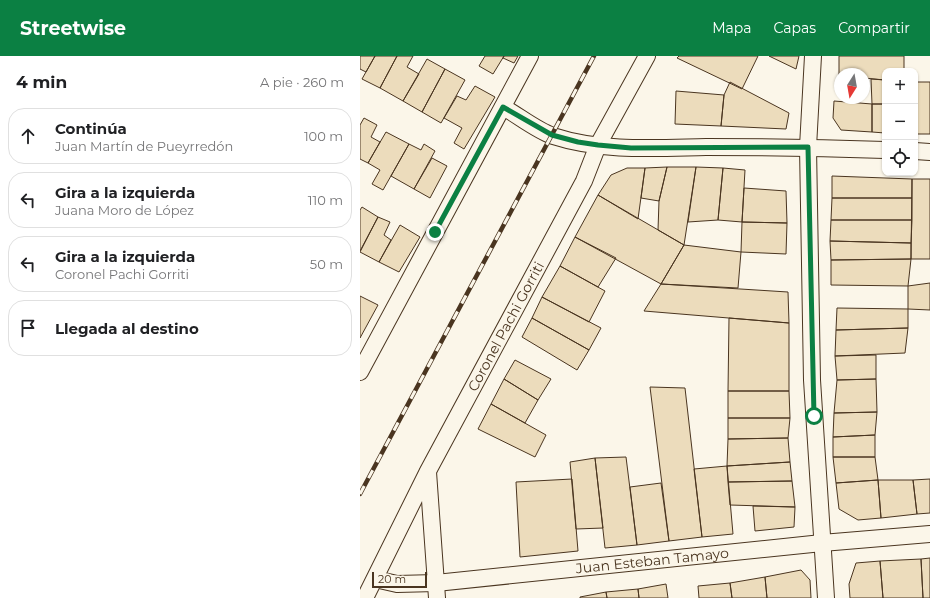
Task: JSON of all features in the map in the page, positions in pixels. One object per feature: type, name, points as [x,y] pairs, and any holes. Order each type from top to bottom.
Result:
[{"type":"street","points":[[360,372],[530,56]]},
{"type":"street","name":"Coronel Pachi Gorriti","points":[[365,598],[428,472],[584,181],[598,145],[647,56]]},
{"type":"street","points":[[814,56],[808,147],[812,380],[826,598]]},
{"type":"street","points":[[503,107],[552,135],[578,142],[598,145],[631,148],[808,147],[882,150]]},
{"type":"street","points":[[918,151],[930,152]]},
{"type":"street","points":[[428,472],[436,591]]},
{"type":"street","name":"Juan Esteban Tamayo","points":[[375,579],[436,591],[822,543],[930,534]]},
{"type":"building","points":[[360,56],[375,56],[366,72],[360,69]]},
{"type":"building","points":[[375,56],[397,56],[380,88],[362,79]]},
{"type":"building","points":[[397,56],[413,56],[407,67],[419,74],[403,101],[380,88]]},
{"type":"building","points":[[485,56],[504,56],[493,74],[479,66]]},
{"type":"building","points":[[504,56],[518,56],[514,63],[503,58]]},
{"type":"building","points":[[679,56],[758,56],[742,89],[677,58]]},
{"type":"building","points":[[769,56],[799,56],[796,69]]},
{"type":"building","points":[[839,56],[904,56],[904,68],[882,68],[882,80],[870,79],[870,68],[839,68]]},
{"type":"building","points":[[427,59],[445,69],[422,112],[403,101]]},
{"type":"building","points":[[445,69],[465,80],[441,123],[422,112]]},
{"type":"building","points":[[871,79],[882,80],[882,104],[872,104]]},
{"type":"building","points":[[730,82],[789,113],[786,129],[721,126],[724,95]]},
{"type":"building","points":[[918,82],[930,82],[930,134],[918,134]]},
{"type":"building","points":[[475,86],[495,97],[464,149],[454,143],[462,128],[444,118],[457,96],[466,100]]},
{"type":"building","points":[[676,91],[724,95],[721,126],[675,124]]},
{"type":"building","points":[[834,101],[834,104],[872,104],[872,132],[841,130],[833,118]]},
{"type":"building","points":[[872,104],[882,104],[882,133],[872,132]]},
{"type":"building","points":[[364,118],[377,125],[371,137],[380,142],[368,163],[360,159],[360,125]]},
{"type":"building","points":[[386,132],[409,144],[383,190],[372,184],[380,170],[368,163]]},
{"type":"building","points":[[409,144],[421,150],[424,144],[435,151],[414,189],[391,176]]},
{"type":"building","points":[[432,158],[447,166],[430,198],[414,189]]},
{"type":"building","points":[[667,167],[659,201],[641,198],[645,168]]},
{"type":"building","points":[[667,167],[696,167],[684,245],[658,230],[659,201]]},
{"type":"building","points":[[696,167],[723,168],[718,220],[688,222]]},
{"type":"building","points":[[627,168],[645,168],[638,219],[598,195],[611,175]]},
{"type":"building","points":[[723,168],[745,170],[742,222],[718,220]]},
{"type":"building","points":[[832,176],[912,179],[912,198],[832,198]]},
{"type":"building","points":[[912,179],[930,179],[930,259],[911,259]]},
{"type":"building","points":[[744,188],[786,191],[787,223],[742,222]]},
{"type":"building","points":[[598,195],[684,245],[661,284],[575,237]]},
{"type":"building","points":[[832,198],[912,198],[912,220],[831,220]]},
{"type":"building","points":[[362,207],[378,217],[360,251],[360,210]]},
{"type":"building","points":[[378,217],[390,222],[384,235],[391,240],[379,262],[360,252]]},
{"type":"building","points":[[831,220],[912,220],[911,243],[830,241]]},
{"type":"building","points":[[742,222],[787,223],[786,254],[741,252]]},
{"type":"building","points":[[400,225],[420,237],[399,272],[379,262]]},
{"type":"building","points":[[575,237],[616,258],[598,287],[560,266]]},
{"type":"building","points":[[830,241],[911,243],[911,259],[831,260]]},
{"type":"building","points":[[684,245],[741,252],[738,288],[661,284]]},
{"type":"building","points":[[911,259],[908,286],[831,285],[831,260]]},
{"type":"building","points":[[560,266],[605,291],[589,322],[542,297]]},
{"type":"building","points":[[930,283],[930,310],[908,309],[908,286]]},
{"type":"building","points":[[661,284],[788,292],[789,323],[644,311]]},
{"type":"building","points":[[360,296],[378,305],[360,338]]},
{"type":"building","points":[[542,297],[601,328],[589,350],[532,318]]},
{"type":"building","points":[[837,308],[908,309],[908,328],[836,330]]},
{"type":"building","points":[[532,318],[589,350],[577,370],[522,337]]},
{"type":"building","points":[[729,318],[789,323],[789,391],[728,391]]},
{"type":"building","points":[[908,328],[905,353],[835,356],[836,330]]},
{"type":"building","points":[[876,355],[876,379],[837,380],[835,356]]},
{"type":"building","points":[[515,360],[551,379],[538,400],[504,379]]},
{"type":"building","points":[[504,379],[538,400],[525,423],[491,404]]},
{"type":"building","points":[[876,379],[877,412],[834,413],[837,380]]},
{"type":"building","points":[[650,387],[685,388],[702,537],[669,541]]},
{"type":"building","points":[[728,391],[789,391],[790,418],[728,418]]},
{"type":"building","points":[[491,404],[546,435],[535,457],[478,429]]},
{"type":"building","points":[[877,412],[875,435],[833,437],[834,413]]},
{"type":"building","points":[[728,418],[790,418],[788,438],[728,439]]},
{"type":"building","points":[[875,435],[875,457],[833,457],[833,437]]},
{"type":"building","points":[[788,438],[790,462],[727,466],[728,439]]},
{"type":"building","points":[[626,457],[637,545],[605,548],[595,458]]},
{"type":"building","points":[[833,457],[875,457],[878,480],[836,483]]},
{"type":"building","points":[[595,458],[603,528],[576,529],[570,462]]},
{"type":"building","points":[[790,462],[792,481],[728,482],[727,466]]},
{"type":"building","points":[[727,466],[733,534],[702,537],[694,469]]},
{"type":"building","points":[[572,479],[578,551],[520,557],[516,482]]},
{"type":"building","points":[[930,479],[930,513],[917,514],[913,480]]},
{"type":"building","points":[[878,480],[913,480],[917,514],[881,518]]},
{"type":"building","points":[[878,480],[881,518],[858,520],[839,509],[836,483]]},
{"type":"building","points":[[792,481],[795,507],[730,505],[728,482]]},
{"type":"building","points":[[661,483],[669,541],[637,545],[630,487]]},
{"type":"building","points":[[753,506],[795,507],[794,527],[755,531]]},
{"type":"building","points":[[930,558],[930,598],[923,598],[921,559]]},
{"type":"building","points":[[921,559],[923,598],[883,598],[880,561]]},
{"type":"building","points":[[880,561],[883,598],[850,598],[849,584],[856,563]]},
{"type":"building","points":[[801,570],[810,580],[811,598],[767,598],[765,577]]},
{"type":"building","points":[[765,577],[767,598],[732,598],[730,583]]},
{"type":"building","points":[[730,583],[732,598],[699,598],[698,586]]},
{"type":"building","points":[[666,584],[668,598],[639,598],[638,589]]},
{"type":"building","points":[[638,589],[639,598],[607,598],[606,592]]},
{"type":"building","points":[[606,592],[607,598],[580,598],[580,597]]},
{"type":"railway","points":[[360,494],[594,56]]},
{"type":"route","points":[[435,232],[503,107],[552,135],[578,142],[598,145],[631,148],[808,147],[814,416]]}]
